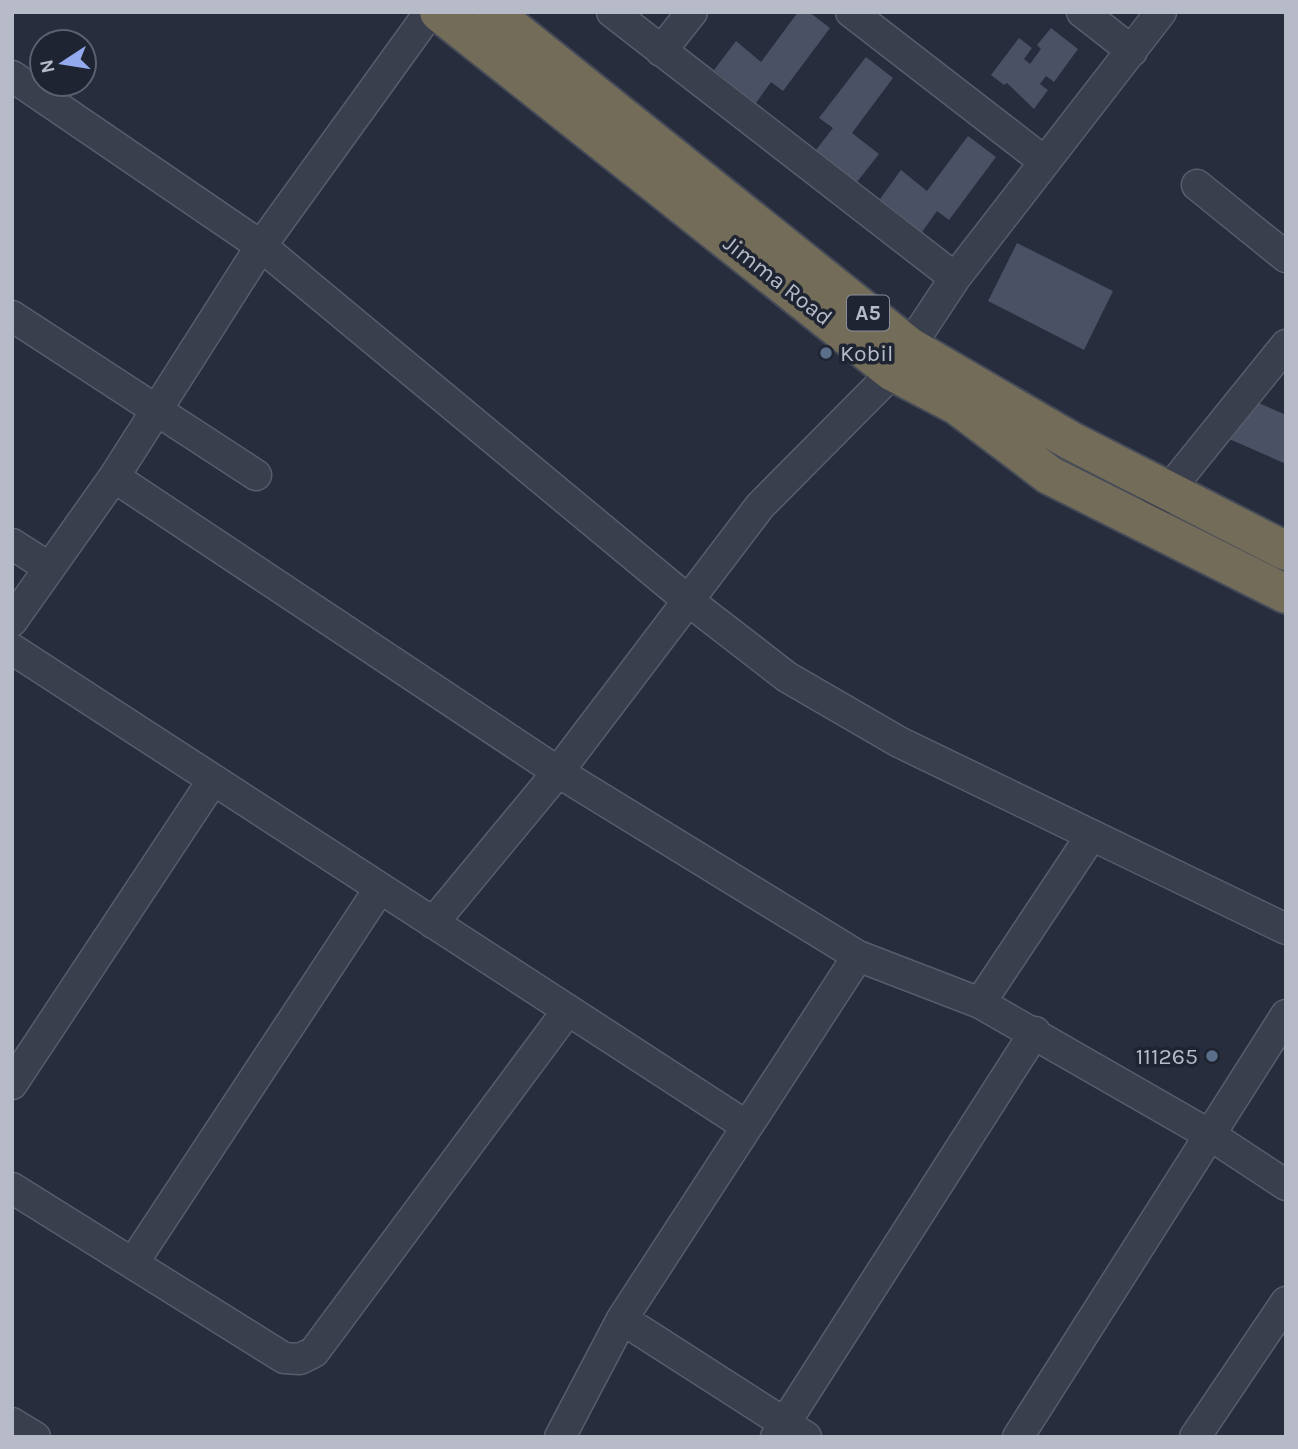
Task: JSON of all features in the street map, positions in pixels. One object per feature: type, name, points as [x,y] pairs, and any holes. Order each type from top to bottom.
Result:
[{"type":"highway","name":"Jimma Road","points":[[439,12],[901,359],[1049,475],[1286,594]]},
{"type":"highway","name":"A5","points":[[492,12],[901,359],[1071,441],[1286,551]]},
{"type":"street","points":[[12,621],[114,477],[261,246],[430,12]]},
{"type":"street","points":[[612,12],[955,278]]},
{"type":"street","points":[[661,51],[692,12]]},
{"type":"street","points":[[851,12],[1045,162]]},
{"type":"street","points":[[1082,12],[1132,51]]},
{"type":"street","points":[[433,923],[558,772],[690,602],[760,506],[901,359],[955,278],[1160,12]]},
{"type":"street","points":[[12,75],[261,246],[690,602],[787,677],[899,742],[1286,929]]},
{"type":"street","points":[[1197,185],[1286,257]]},
{"type":"street","points":[[12,316],[256,475]]},
{"type":"street","points":[[1143,521],[1286,345]]},
{"type":"street","points":[[114,477],[558,772],[858,956],[980,1003],[1035,1032],[1210,1135],[1286,1185]]},
{"type":"street","points":[[12,544],[48,567]]},
{"type":"street","points":[[12,649],[745,1125]]},
{"type":"street","points":[[12,1084],[213,780]]},
{"type":"street","points":[[980,1003],[1091,836]]},
{"type":"street","points":[[134,1263],[380,888]]},
{"type":"street","points":[[560,1437],[622,1319],[745,1125],[858,956]]},
{"type":"street","points":[[12,1188],[284,1358],[300,1359],[314,1352],[568,1010]]},
{"type":"street","points":[[1018,1437],[1286,1015]]},
{"type":"street","points":[[622,1319],[788,1433],[1035,1032]]},
{"type":"street","points":[[1195,1437],[1286,1302]]},
{"type":"street","points":[[12,1423],[35,1437]]},
{"type":"building","points":[[798,12],[809,12],[830,28],[783,91],[771,82],[756,103],[714,70],[736,41],[761,62]]},
{"type":"building","points":[[1051,28],[1078,49],[1054,82],[1046,76],[1040,84],[1048,90],[1034,109],[1007,83],[1004,85],[991,75],[1019,38],[1032,48],[1024,59],[1030,64],[1041,49],[1037,45]]},
{"type":"building","points":[[866,57],[893,78],[852,133],[879,154],[857,182],[816,150],[833,128],[819,118]]},
{"type":"building","points":[[968,136],[996,157],[949,220],[937,211],[922,232],[880,199],[901,170],[927,191]]},
{"type":"building","points":[[1017,243],[1113,291],[1084,350],[988,301]]},
{"type":"building","points":[[1245,397],[1286,415],[1286,464],[1227,438]]},
{"type":"place","name":"Kobil","points":[[826,353]]},
{"type":"place","name":"111265","points":[[1212,1056]]}]
